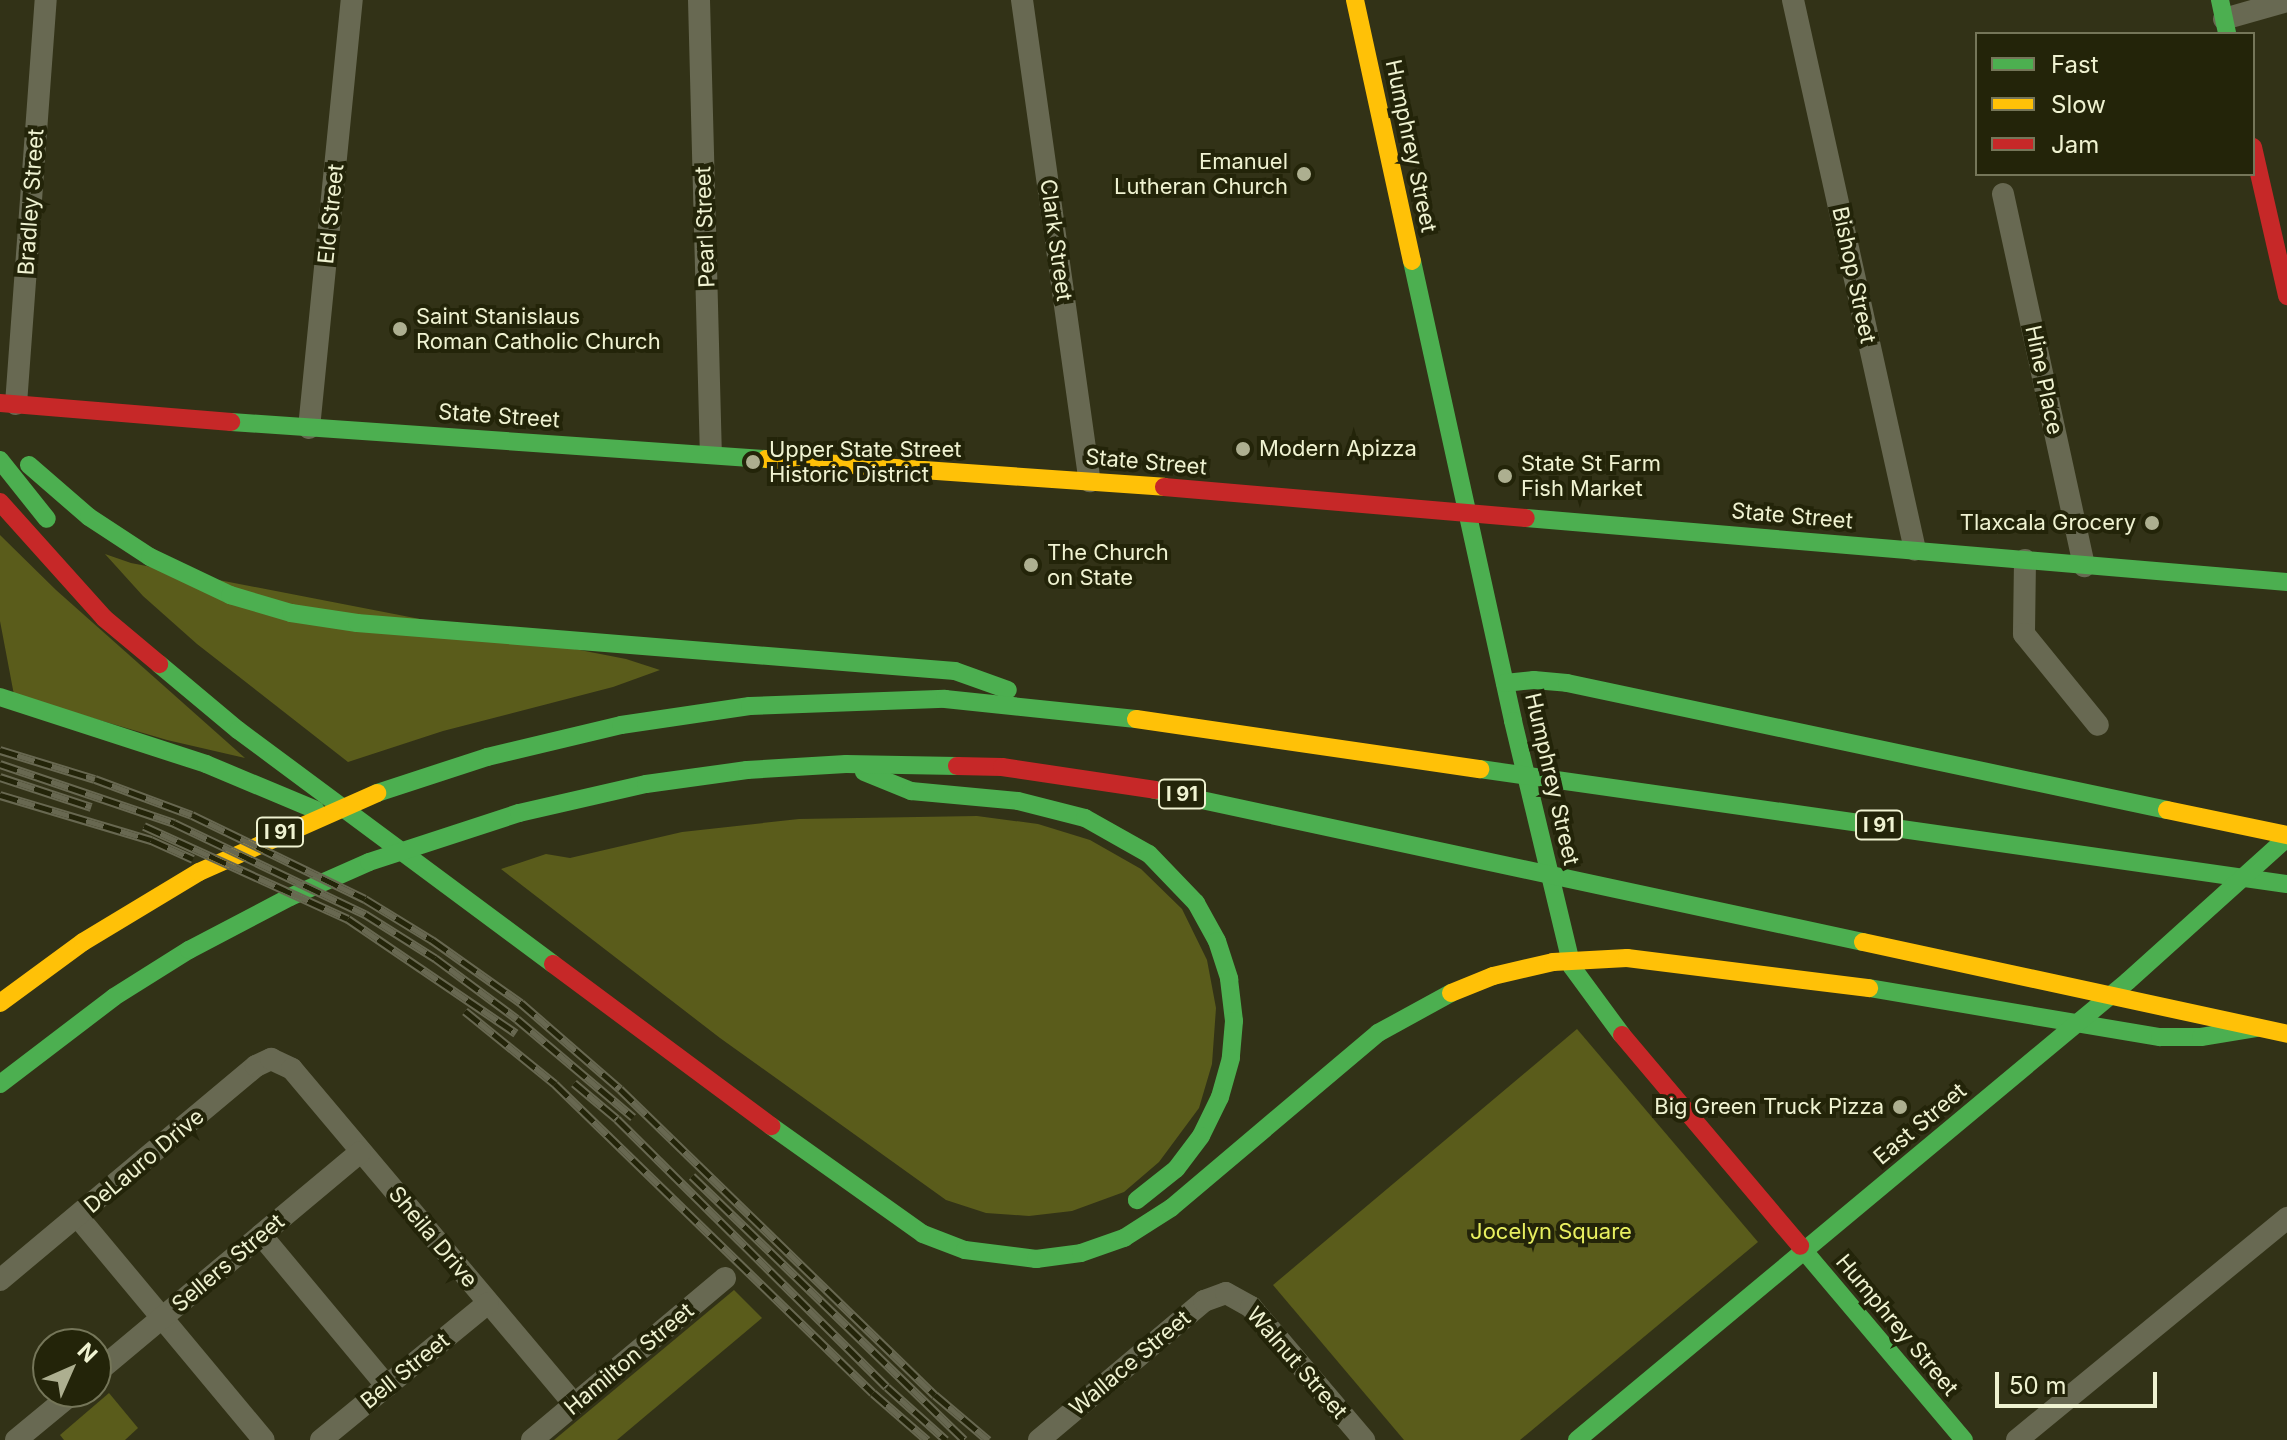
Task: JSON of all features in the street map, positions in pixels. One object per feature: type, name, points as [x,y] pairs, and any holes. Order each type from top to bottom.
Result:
[{"type":"main road","name":"Humphrey Street","points":[[1355,0],[1505,683],[1567,950],[1576,976],[1599,1008],[1964,1440]]},
{"type":"main road","points":[[2255,156],[2287,296]]},
{"type":"main road","name":"State Street","points":[[8,403],[309,428],[1090,481],[2287,582]]},
{"type":"main road","points":[[4,453],[63,537]]},
{"type":"main road","points":[[4,453],[131,547],[210,587],[279,610],[357,623],[955,671],[993,683],[1040,706]]},
{"type":"main road","points":[[0,502],[73,587],[158,667],[386,841],[898,1219],[942,1243],[1000,1257],[1036,1259],[1081,1253],[1136,1232],[1171,1208],[1330,1070],[1378,1033],[1454,991],[1533,966],[1606,958],[1700,965],[2029,1012],[2185,1038],[2257,1028]]},
{"type":"main road","points":[[1505,683],[1534,680],[1567,683],[2287,836]]},
{"type":"main road","points":[[0,697],[239,776],[386,841]]},
{"type":"main road","name":"I 91","points":[[0,1003],[83,942],[174,886],[307,820],[390,788],[553,740],[653,719],[750,706],[876,698],[1040,706],[2287,884]]},
{"type":"main road","points":[[846,764],[911,791],[1027,802],[1103,826],[1162,864],[1207,921],[1224,961],[1232,1002],[1233,1040],[1227,1076],[1211,1117],[1189,1153],[1153,1189],[1117,1211]]},
{"type":"main road","name":"I 91","points":[[0,1084],[114,997],[245,919],[344,872],[451,833],[646,784],[747,770],[846,764],[1002,767],[1115,781],[2287,1034]]},
{"type":"main road","points":[[353,785],[392,813]]},
{"type":"main road","points":[[417,832],[443,851]]},
{"type":"main road","name":"East Street","points":[[1577,1440],[2128,981],[2287,836]]},
{"type":"street","name":"Bradley Street","points":[[8,403],[46,0]]},
{"type":"street","name":"Eld Street","points":[[309,428],[352,0]]},
{"type":"street","name":"Pearl Street","points":[[699,0],[711,453]]},
{"type":"street","name":"Clark Street","points":[[1022,0],[1090,481]]},
{"type":"street","name":"Bishop Street","points":[[1793,0],[1915,550]]},
{"type":"street","points":[[2224,18],[2287,1]]},
{"type":"street","name":"Hine Place","points":[[2003,194],[2084,566]]},
{"type":"street","points":[[2025,560],[2024,634],[2098,725]]},
{"type":"street","name":"DeLauro Drive","points":[[0,1280],[256,1066],[271,1059],[292,1069]]},
{"type":"street","name":"Sheila Drive","points":[[292,1069],[575,1405]]},
{"type":"street","name":"Sellers Street","points":[[112,1360],[360,1152]]},
{"type":"street","points":[[78,1217],[264,1440]]},
{"type":"street","points":[[2017,1440],[2287,1218]]},
{"type":"street","points":[[261,1235],[387,1386]]},
{"type":"street","name":"Hamilton Street","points":[[532,1440],[725,1278]]},
{"type":"street","name":"Wallace Street","points":[[1039,1440],[1204,1301],[1226,1293]]},
{"type":"street","name":"Walnut Street","points":[[1226,1293],[1251,1307],[1364,1440]]},
{"type":"street","name":"Bell Street","points":[[321,1440],[488,1303]]},
{"type":"street","points":[[16,1440],[55,1408]]},
{"type":"green space","points":[[0,535],[56,590],[245,758],[167,740],[14,695],[0,621]]},
{"type":"green space","points":[[105,554],[131,563],[626,659],[660,670],[613,687],[443,731],[348,762],[197,644],[143,596]]},
{"type":"green space","points":[[977,816],[1038,824],[1090,840],[1141,869],[1182,909],[1207,960],[1216,1008],[1212,1064],[1199,1108],[1159,1162],[1124,1192],[1072,1211],[1029,1216],[986,1213],[946,1200],[720,1038],[501,869],[546,854],[570,858],[682,832],[799,819]]},
{"type":"green space","name":"Jocelyn Square","points":[[1577,1029],[1758,1242],[1520,1440],[1404,1440],[1273,1285]]},
{"type":"green space","points":[[734,1290],[762,1318],[617,1440],[554,1440]]},
{"type":"green space","points":[[112,1397],[138,1428],[125,1440],[64,1440],[60,1435],[92,1408],[112,1408]]},
{"type":"railway","points":[[0,750],[95,779],[192,815],[365,899],[432,940],[521,1003],[620,1089],[935,1395],[988,1440]]},
{"type":"railway","points":[[0,764],[174,823],[365,914],[435,958],[517,1019],[633,1117]]},
{"type":"railway","points":[[0,777],[91,807]]},
{"type":"railway","points":[[0,795],[151,840],[193,859]]},
{"type":"railway","points":[[144,826],[348,919],[516,1033]]},
{"type":"railway","points":[[465,1011],[555,1084],[873,1393],[927,1440]]},
{"type":"railway","points":[[574,1083],[617,1119],[887,1387],[946,1440]]},
{"type":"railway","points":[[692,1176],[964,1440]]},
{"type":"traffic: fast","points":[[2220,0],[2227,32]]},
{"type":"traffic: fast","points":[[1412,261],[1513,721],[1572,967],[1622,1035]]},
{"type":"traffic: fast","points":[[231,422],[766,459]]},
{"type":"traffic: fast","points":[[0,460],[47,519]]},
{"type":"traffic: fast","points":[[29,465],[89,517],[150,557],[230,595],[291,613],[357,623],[955,671],[1008,690]]},
{"type":"traffic: fast","points":[[1526,518],[2287,582]]},
{"type":"traffic: fast","points":[[159,664],[238,730],[553,964]]},
{"type":"traffic: fast","points":[[1505,683],[1534,680],[1567,683],[2167,810]]},
{"type":"traffic: fast","points":[[0,697],[206,764],[316,810]]},
{"type":"traffic: fast","points":[[377,793],[487,757],[621,725],[750,706],[945,699],[1136,719]]},
{"type":"traffic: fast","points":[[0,1084],[114,997],[189,950],[290,897],[369,862],[519,813],[646,784],[747,770],[846,764],[957,766]]},
{"type":"traffic: fast","points":[[1480,769],[2287,884]]},
{"type":"traffic: fast","points":[[864,772],[911,791],[1018,801],[1085,818],[1149,854],[1196,903],[1217,941],[1229,979],[1234,1021],[1231,1058],[1220,1097],[1201,1136],[1176,1169],[1137,1200]]},
{"type":"traffic: fast","points":[[1155,790],[1863,942]]},
{"type":"traffic: fast","points":[[1577,1440],[2128,981],[2287,838]]},
{"type":"traffic: fast","points":[[1869,988],[2160,1037],[2201,1037],[2257,1028]]},
{"type":"traffic: fast","points":[[771,1126],[923,1234],[965,1250],[1036,1259],[1081,1253],[1124,1238],[1171,1208],[1378,1033],[1451,993]]},
{"type":"traffic: fast","points":[[1800,1246],[1964,1440]]},
{"type":"traffic: slow","points":[[1355,0],[1412,261]]},
{"type":"traffic: slow","points":[[766,459],[1164,487]]},
{"type":"traffic: slow","points":[[1136,719],[1480,769]]},
{"type":"traffic: slow","points":[[0,1003],[83,942],[199,872],[377,793]]},
{"type":"traffic: slow","points":[[2167,810],[2287,835]]},
{"type":"traffic: slow","points":[[1863,942],[2287,1034]]},
{"type":"traffic: slow","points":[[1451,993],[1493,976],[1553,962],[1627,958],[1869,988]]},
{"type":"traffic: jam","points":[[2255,156],[2287,296]]},
{"type":"traffic: jam","points":[[0,403],[231,422]]},
{"type":"traffic: jam","points":[[1164,487],[1526,518]]},
{"type":"traffic: jam","points":[[0,502],[104,618],[159,664]]},
{"type":"traffic: jam","points":[[957,766],[1002,767],[1155,790]]},
{"type":"traffic: jam","points":[[553,964],[771,1126]]},
{"type":"traffic: jam","points":[[1622,1035],[1800,1246]]},
{"type":"place","name":"Emanuel Lutheran Church","points":[[1304,174]]},
{"type":"place","name":"Saint Stanislaus Roman Catholic Church","points":[[400,329]]},
{"type":"place","name":"Modern Apizza","points":[[1243,449]]},
{"type":"place","name":"Upper State Street Historic District","points":[[753,462]]},
{"type":"place","name":"State St Farm Fish Market","points":[[1505,476]]},
{"type":"place","name":"Tlaxcala Grocery","points":[[2152,523]]},
{"type":"place","name":"The Church on State","points":[[1031,565]]},
{"type":"place","name":"Big Green Truck Pizza","points":[[1900,1107]]}]
